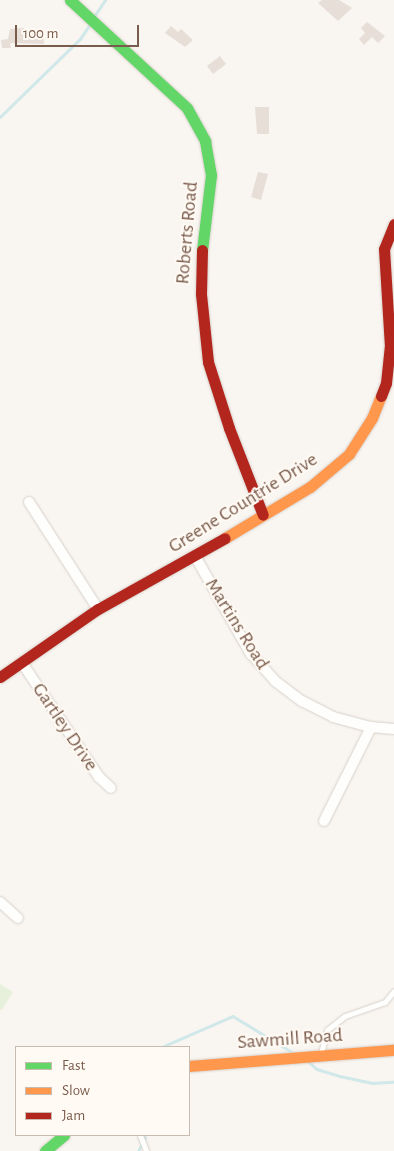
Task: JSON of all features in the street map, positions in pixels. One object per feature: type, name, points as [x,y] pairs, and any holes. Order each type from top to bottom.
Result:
[{"type":"street","name":"Roberts Road","points":[[70,0],[187,108],[206,141],[211,175],[201,259],[201,294],[208,362],[229,428],[263,515]]},
{"type":"street","name":"Greene Countrie Drive","points":[[0,677],[98,609],[195,556],[310,487],[338,465],[360,440],[372,418],[388,366],[389,326],[383,267],[384,249],[394,224]]},
{"type":"street","points":[[29,502],[98,609]]},
{"type":"street","name":"Martins Road","points":[[195,556],[251,654],[275,681],[315,708],[371,727],[394,729]]},
{"type":"street","name":"Gartley Drive","points":[[22,663],[99,777],[112,788]]},
{"type":"street","points":[[324,821],[371,727]]},
{"type":"street","points":[[0,902],[18,918]]},
{"type":"street","name":"Sawmill Road","points":[[190,1066],[394,1050]]},
{"type":"street","points":[[44,1151],[63,1136]]},
{"type":"lane","points":[[321,1056],[322,1039],[327,1030],[345,1016],[385,1002],[394,991]]},
{"type":"lane","points":[[140,1136],[146,1151]]},
{"type":"green space","points":[[0,984],[13,992],[2,1010],[0,1009]]},
{"type":"building","points":[[322,0],[339,0],[352,8],[338,21],[318,3]]},
{"type":"building","points":[[367,22],[385,36],[378,43],[372,37],[364,45],[359,39],[365,33],[361,28]]},
{"type":"building","points":[[171,26],[178,32],[181,29],[193,40],[185,47],[165,33]]},
{"type":"building","points":[[24,28],[25,33],[43,31],[44,44],[10,43],[11,48],[2,48],[1,40],[8,39],[10,29]]},
{"type":"building","points":[[220,56],[226,64],[213,74],[207,66]]},
{"type":"building","points":[[255,107],[269,107],[269,134],[257,134]]},
{"type":"building","points":[[258,172],[268,174],[261,200],[251,197]]},
{"type":"waterway","points":[[95,15],[105,0]]},
{"type":"waterway","points":[[0,117],[80,39],[90,24]]},
{"type":"waterway","points":[[164,1046],[233,1016],[292,1052]]},
{"type":"waterway","points":[[308,1061],[317,1069],[340,1076],[372,1083],[394,1082]]},
{"type":"waterway","points":[[138,1151],[145,1138],[143,1136]]},
{"type":"traffic: fast","points":[[70,0],[187,108],[205,141],[211,175],[202,250]]},
{"type":"traffic: fast","points":[[45,1151],[63,1136]]},
{"type":"traffic: slow","points":[[225,538],[310,487],[349,454],[372,418],[381,396]]},
{"type":"traffic: slow","points":[[190,1066],[394,1050]]},
{"type":"traffic: jam","points":[[381,396],[386,383],[390,347],[384,249],[394,224]]},
{"type":"traffic: jam","points":[[202,250],[201,294],[208,362],[229,428],[263,515]]},
{"type":"traffic: jam","points":[[0,677],[98,609],[225,538]]}]
